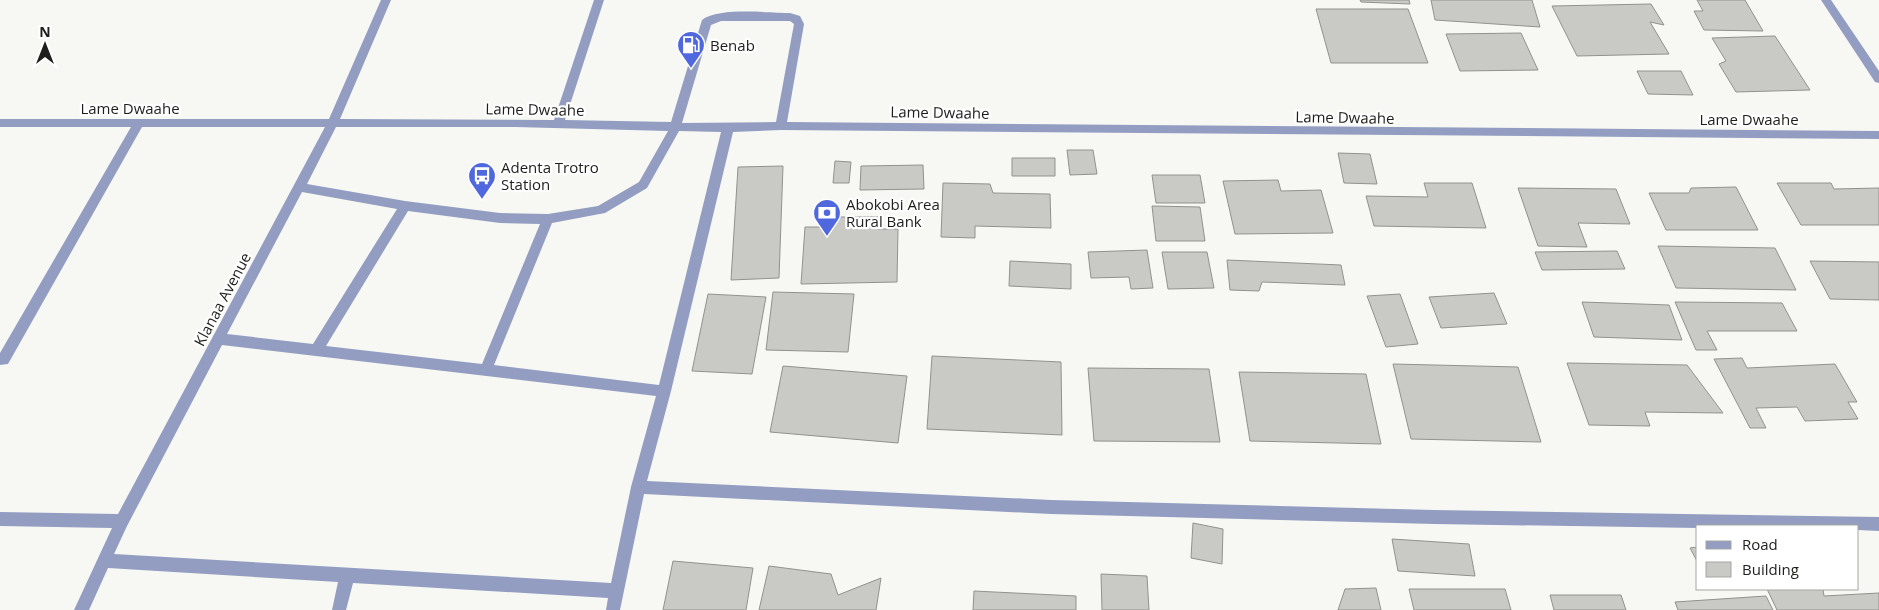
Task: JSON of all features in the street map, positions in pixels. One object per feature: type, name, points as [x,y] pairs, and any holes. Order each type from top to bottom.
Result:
[{"type":"street","name":"Klanaa Avenue","points":[[81,610],[122,521],[333,123],[386,0]]},
{"type":"street","points":[[558,124],[599,0]]},
{"type":"street","points":[[1826,0],[1879,78]]},
{"type":"street","points":[[299,188],[405,206],[500,218],[548,220],[601,210],[643,185],[675,128],[706,23],[711,19],[721,17],[790,17],[796,19],[799,24],[781,126]]},
{"type":"street","name":"Lame Dwaahe","points":[[0,123],[558,124],[675,128],[781,126],[1503,134],[1879,135]]},
{"type":"street","points":[[3,360],[140,123]]},
{"type":"street","points":[[613,610],[638,487],[664,391],[728,128]]},
{"type":"street","points":[[316,350],[405,206]]},
{"type":"street","points":[[486,370],[548,220]]},
{"type":"street","points":[[219,339],[664,391]]},
{"type":"street","points":[[638,487],[1051,508],[1434,517],[1879,524]]},
{"type":"street","points":[[0,520],[122,521]]},
{"type":"street","points":[[104,561],[618,591]]},
{"type":"street","points":[[339,610],[347,576]]},
{"type":"building","points":[[1360,0],[1409,0],[1410,4],[1361,2]]},
{"type":"building","points":[[1431,0],[1532,0],[1540,27],[1435,20]]},
{"type":"building","points":[[1697,0],[1745,0],[1763,31],[1704,30],[1694,11],[1703,11]]},
{"type":"building","points":[[1651,4],[1664,25],[1650,22],[1669,54],[1577,56],[1552,6]]},
{"type":"building","points":[[1316,9],[1408,9],[1428,63],[1331,63]]},
{"type":"building","points":[[1521,33],[1538,70],[1460,71],[1446,34]]},
{"type":"building","points":[[1775,36],[1810,90],[1736,92],[1719,64],[1726,61],[1712,38]]},
{"type":"building","points":[[1637,71],[1681,71],[1693,95],[1648,94]]},
{"type":"building","points":[[1067,150],[1093,150],[1097,174],[1070,175]]},
{"type":"building","points":[[1338,153],[1370,154],[1377,184],[1344,183]]},
{"type":"building","points":[[1012,158],[1055,158],[1055,176],[1012,176]]},
{"type":"building","points":[[835,161],[851,162],[849,183],[833,183]]},
{"type":"building","points":[[923,165],[924,189],[860,190],[861,166]]},
{"type":"building","points":[[783,166],[779,278],[731,280],[738,167]]},
{"type":"building","points":[[1152,175],[1200,175],[1205,203],[1156,203]]},
{"type":"building","points":[[1278,180],[1281,191],[1321,190],[1333,233],[1235,234],[1223,181]]},
{"type":"building","points":[[943,183],[990,184],[993,193],[1050,194],[1051,228],[975,226],[975,238],[941,237]]},
{"type":"building","points":[[1424,183],[1472,183],[1486,228],[1374,226],[1366,196],[1428,197]]},
{"type":"building","points":[[1777,183],[1831,183],[1834,189],[1879,188],[1879,225],[1801,225]]},
{"type":"building","points":[[1736,187],[1758,230],[1666,230],[1649,193],[1689,193],[1691,188]]},
{"type":"building","points":[[1518,188],[1616,189],[1630,224],[1578,223],[1587,247],[1538,246]]},
{"type":"building","points":[[1152,206],[1200,207],[1205,241],[1156,241]]},
{"type":"building","points":[[832,217],[878,217],[877,229],[898,229],[897,282],[801,284],[805,227],[828,227]]},
{"type":"building","points":[[1658,246],[1775,248],[1796,290],[1676,288]]},
{"type":"building","points":[[1147,250],[1153,288],[1131,289],[1129,277],[1091,278],[1088,252]]},
{"type":"building","points":[[1617,251],[1625,269],[1542,270],[1535,252]]},
{"type":"building","points":[[1162,252],[1207,252],[1214,288],[1168,289]]},
{"type":"building","points":[[1227,260],[1341,265],[1345,285],[1262,282],[1259,291],[1230,290]]},
{"type":"building","points":[[1010,261],[1071,264],[1071,289],[1009,286]]},
{"type":"building","points":[[1810,261],[1879,262],[1879,300],[1830,299]]},
{"type":"building","points":[[773,292],[854,294],[848,352],[766,350]]},
{"type":"building","points":[[1494,293],[1507,324],[1441,328],[1429,297]]},
{"type":"building","points":[[708,294],[766,297],[752,374],[692,371]]},
{"type":"building","points":[[1400,294],[1418,344],[1386,347],[1367,296]]},
{"type":"building","points":[[1582,302],[1669,305],[1682,340],[1594,337]]},
{"type":"building","points":[[1675,302],[1782,303],[1797,331],[1707,331],[1717,350],[1696,350]]},
{"type":"building","points":[[932,356],[1061,362],[1062,435],[927,429]]},
{"type":"building","points":[[1742,358],[1747,368],[1835,364],[1857,402],[1848,402],[1858,419],[1805,421],[1797,407],[1756,408],[1766,428],[1750,428],[1714,359]]},
{"type":"building","points":[[1567,363],[1687,365],[1723,413],[1645,412],[1650,426],[1589,425]]},
{"type":"building","points":[[1393,364],[1518,367],[1541,442],[1411,439]]},
{"type":"building","points":[[783,366],[907,376],[898,443],[770,432]]},
{"type":"building","points":[[1088,368],[1209,369],[1220,442],[1094,441]]},
{"type":"building","points":[[1239,372],[1366,374],[1381,444],[1250,441]]},
{"type":"building","points":[[1193,523],[1223,529],[1222,564],[1191,558]]},
{"type":"building","points":[[1392,539],[1469,544],[1475,576],[1398,571]]},
{"type":"building","points":[[1696,547],[1696,559],[1690,548]]},
{"type":"building","points":[[673,561],[753,568],[746,610],[663,610]]},
{"type":"building","points":[[769,566],[831,574],[838,595],[881,578],[876,610],[759,610]]},
{"type":"building","points":[[1101,574],[1147,576],[1149,610],[1102,610]]},
{"type":"building","points":[[1376,588],[1381,610],[1338,610],[1345,589]]},
{"type":"building","points":[[1409,589],[1505,589],[1511,610],[1414,610]]},
{"type":"building","points":[[1767,590],[1823,590],[1824,596],[1879,593],[1879,610],[1777,610]]},
{"type":"building","points":[[974,591],[1076,596],[1076,610],[973,610]]},
{"type":"building","points":[[1550,595],[1621,595],[1626,610],[1554,610]]},
{"type":"building","points":[[1766,596],[1773,610],[1678,610],[1675,602]]},
{"type":"place","name":"Benab","points":[[691,69]]},
{"type":"place","name":"Adenta Trotro Station","points":[[482,200]]},
{"type":"place","name":"Abokobi Area Rural Bank","points":[[827,237]]}]
